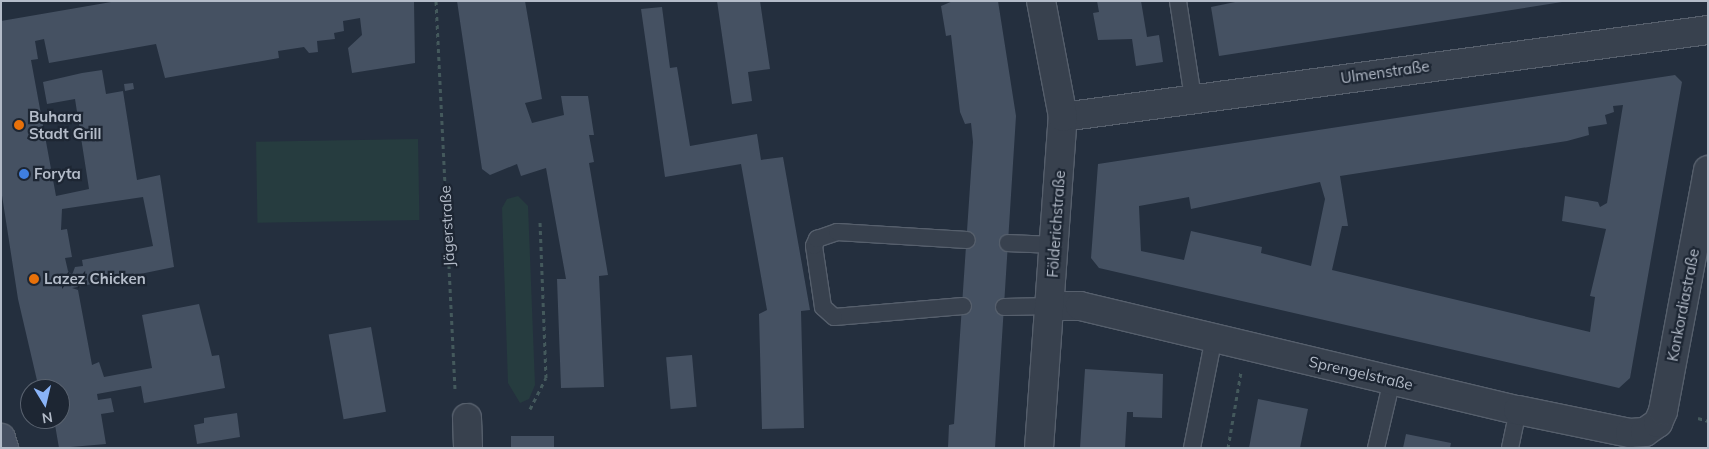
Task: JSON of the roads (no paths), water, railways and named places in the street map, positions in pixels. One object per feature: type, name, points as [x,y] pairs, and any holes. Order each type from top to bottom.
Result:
[{"type":"street","name":"Földerichstraße","points":[[1039,448],[1063,117],[1041,1]]},
{"type":"street","name":"Ulmenstraße","points":[[1063,117],[1708,30]]},
{"type":"street","name":"Konkordiastraße","points":[[1663,411],[1708,170]]},
{"type":"street","name":"Sprengelstraße","points":[[1050,306],[1080,306],[1518,410],[1630,433],[1645,432],[1658,423],[1663,411]]},
{"type":"street","points":[[467,418],[468,448]]},
{"type":"street","points":[[1,438],[4,448]]},
{"type":"lane","points":[[1178,1],[1193,98]]},
{"type":"lane","points":[[963,306],[834,317],[823,307],[814,246],[817,239],[837,232],[967,240]]},
{"type":"lane","points":[[1008,243],[1054,245]]},
{"type":"lane","points":[[1004,307],[1050,306]]},
{"type":"lane","points":[[1192,448],[1214,338]]},
{"type":"lane","points":[[1376,448],[1392,380]]},
{"type":"lane","points":[[1510,448],[1518,410]]},
{"type":"place","name":"Buhara Stadt Grill","points":[[19,125]]},
{"type":"place","name":"Foryta","points":[[24,174]]},
{"type":"place","name":"Lazez Chicken","points":[[34,279]]}]
